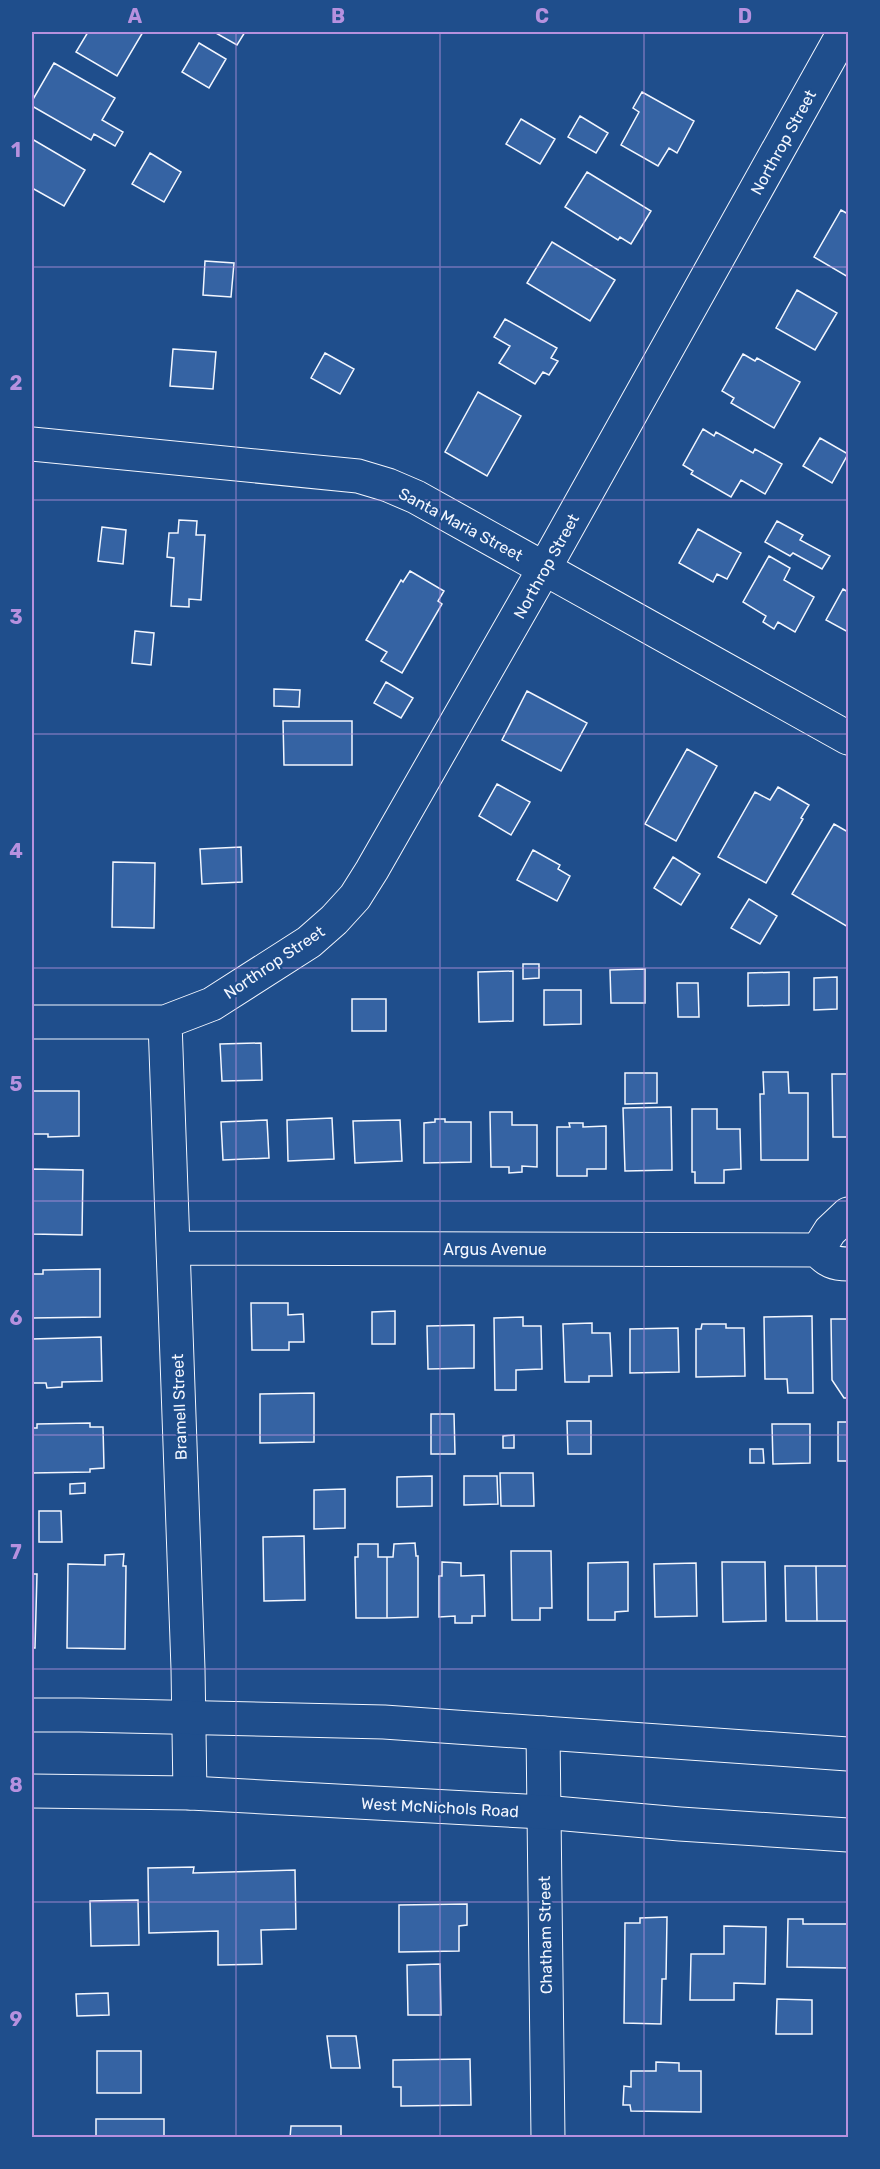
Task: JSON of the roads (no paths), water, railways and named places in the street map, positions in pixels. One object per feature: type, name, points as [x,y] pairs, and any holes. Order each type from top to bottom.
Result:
[{"type":"street","name":"Northrop Street","points":[[165,1022],[212,1004],[309,942],[334,920],[354,897],[372,870],[544,569],[844,32]]},
{"type":"street","name":"Santa Maria Street","points":[[32,444],[358,476],[388,485],[416,497],[849,738]]},
{"type":"street","points":[[32,1022],[165,1022]]},
{"type":"street","name":"Bramell Street","points":[[165,1022],[190,1793]]},
{"type":"street","points":[[818,1250],[830,1231],[849,1214]]},
{"type":"street","name":"Argus Avenue","points":[[173,1248],[818,1250],[823,1257],[836,1264],[849,1264]]},
{"type":"street","points":[[32,1715],[384,1722],[849,1754]]},
{"type":"street","name":"Chatham Street","points":[[543,1733],[548,2138]]},
{"type":"street","name":"West McNichols Road","points":[[32,1791],[190,1793],[543,1812],[849,1835]]}]
